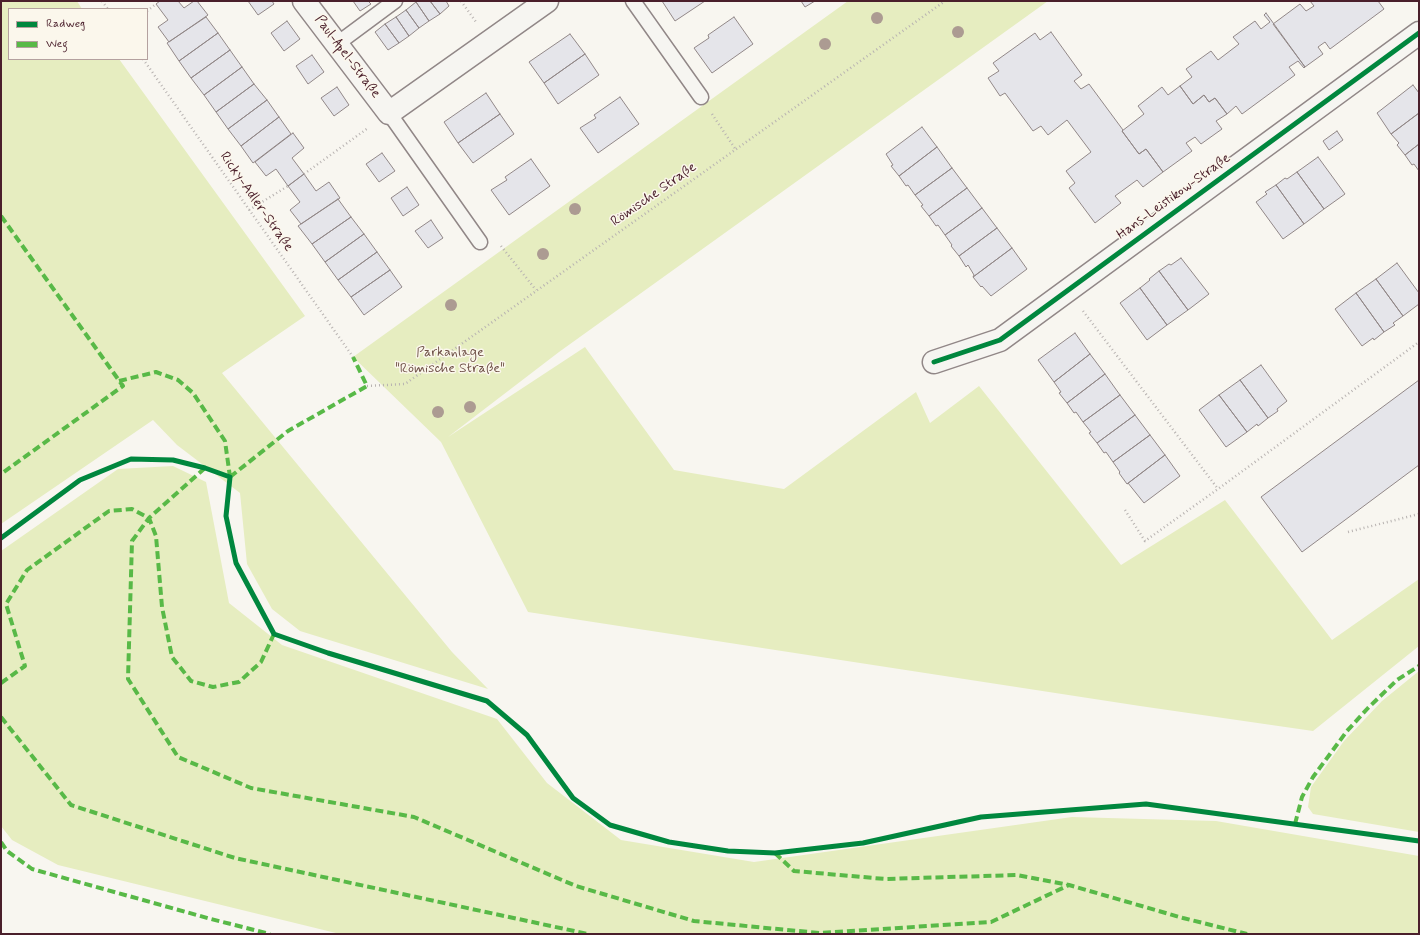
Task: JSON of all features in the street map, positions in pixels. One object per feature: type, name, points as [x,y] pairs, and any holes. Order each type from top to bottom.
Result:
[{"type":"street","name":"Paul-Apel-Straße","points":[[304,1],[389,113]]},
{"type":"street","points":[[389,113],[547,1]]},
{"type":"street","name":"Hans-Leistikow-Straße","points":[[934,362],[1000,340],[1419,33]]},
{"type":"lane","points":[[337,44],[396,1]]},
{"type":"lane","points":[[633,1],[701,97]]},
{"type":"lane","points":[[389,113],[480,242]]},
{"type":"path","points":[[148,10],[156,4]]},
{"type":"path","points":[[701,97],[736,150]]},
{"type":"path","points":[[304,174],[389,113]]},
{"type":"path","points":[[249,210],[288,186]]},
{"type":"path","points":[[480,242],[495,238],[536,290]]},
{"type":"path","points":[[1068,291],[1218,489]]},
{"type":"path","points":[[1125,510],[1144,541],[1218,489],[1419,342]]},
{"type":"path","points":[[1348,532],[1419,514]]},
{"type":"green space","points":[[1,1],[77,1],[81,8],[8,8],[8,60],[120,60],[305,316],[222,373],[452,652],[488,689],[300,631],[272,609],[247,564],[240,493],[177,445],[153,420],[1,524]]},
{"type":"green space","name":"Parkanlage \"Römische Straße\"","points":[[848,1],[1048,1],[559,352],[448,437],[585,347],[674,470],[784,489],[916,392],[930,423],[979,386],[1121,565],[1225,500],[1332,640],[1419,579],[1419,646],[1313,731],[1140,706],[528,612],[441,442],[353,357]]},
{"type":"green space","points":[[173,466],[206,482],[229,603],[282,645],[497,719],[547,783],[621,840],[754,862],[1072,817],[1216,821],[1419,856],[1419,934],[340,934],[58,865],[12,840],[1,826],[1,551],[118,469]]},
{"type":"green space","points":[[1419,671],[1419,832],[1313,814],[1308,807],[1311,787],[1344,741],[1382,701]]},
{"type":"building","points":[[160,1],[178,1],[184,8],[194,1],[197,1],[208,15],[169,42],[158,27],[168,20],[156,4]]},
{"type":"building","points":[[248,1],[272,1],[274,4],[258,15]]},
{"type":"building","points":[[353,1],[368,1],[371,4],[360,11]]},
{"type":"building","points":[[430,1],[440,14],[429,21],[416,2]]},
{"type":"building","points":[[430,1],[446,1],[449,6],[440,14]]},
{"type":"building","points":[[662,1],[705,1],[675,21]]},
{"type":"building","points":[[801,1],[815,1],[805,7]]},
{"type":"building","points":[[1310,1],[1378,1],[1384,9],[1330,49],[1325,42],[1318,47],[1323,54],[1305,67],[1273,24],[1300,4],[1306,11],[1314,6]]},
{"type":"building","points":[[416,2],[429,21],[419,28],[406,10]]},
{"type":"building","points":[[406,10],[419,28],[409,36],[396,17]]},
{"type":"building","points":[[1266,13],[1305,67],[1304,68],[1298,61],[1289,67],[1295,75],[1242,114],[1236,106],[1227,114],[1215,98],[1209,102],[1204,95],[1193,104],[1180,86],[1192,77],[1186,69],[1211,51],[1218,60],[1239,44],[1233,37],[1255,21],[1261,29],[1270,22],[1264,15]]},
{"type":"building","points":[[206,17],[218,33],[179,61],[167,43]]},
{"type":"building","points":[[396,17],[409,36],[399,43],[385,24]]},
{"type":"building","points":[[734,17],[753,44],[712,73],[694,48],[709,38],[708,35]]},
{"type":"building","points":[[287,21],[300,39],[284,51],[271,33]]},
{"type":"building","points":[[385,24],[399,43],[388,50],[375,32]]},
{"type":"building","points":[[1051,32],[1082,75],[1074,81],[1081,89],[1089,84],[1139,154],[1146,149],[1163,172],[1143,187],[1137,180],[1115,196],[1121,203],[1095,223],[1069,188],[1075,183],[1066,171],[1091,152],[1067,120],[1048,135],[1041,126],[1033,131],[1005,93],[1000,96],[988,78],[999,71],[993,63],[1035,33],[1040,40]]},
{"type":"building","points":[[218,33],[230,50],[191,78],[179,61]]},
{"type":"building","points":[[570,34],[585,54],[544,83],[529,62]]},
{"type":"building","points":[[230,50],[242,67],[204,95],[191,78]]},
{"type":"building","points":[[585,54],[599,75],[558,104],[544,83]]},
{"type":"building","points":[[312,55],[324,72],[308,84],[296,66]]},
{"type":"building","points":[[242,67],[254,84],[216,112],[204,95]]},
{"type":"building","points":[[254,84],[267,100],[228,129],[216,112]]},
{"type":"building","points":[[1413,85],[1419,93],[1419,113],[1391,134],[1377,113]]},
{"type":"building","points":[[1180,86],[1193,104],[1204,95],[1209,102],[1215,98],[1227,114],[1216,121],[1222,129],[1201,144],[1195,137],[1186,143],[1192,151],[1163,172],[1146,149],[1139,154],[1122,131],[1144,114],[1138,106],[1162,87],[1168,95]]},
{"type":"building","points":[[337,87],[349,105],[334,116],[321,98]]},
{"type":"building","points":[[486,93],[500,114],[458,143],[444,122]]},
{"type":"building","points":[[620,97],[639,124],[598,153],[580,128],[596,118],[594,115]]},
{"type":"building","points":[[267,100],[279,117],[241,146],[228,129]]},
{"type":"building","points":[[1419,113],[1419,144],[1405,155],[1397,145],[1399,143],[1391,134]]},
{"type":"building","points":[[500,114],[514,134],[473,163],[458,143]]},
{"type":"building","points":[[279,117],[291,134],[253,163],[241,146]]},
{"type":"building","points":[[922,127],[937,147],[899,176],[891,166],[893,165],[886,154]]},
{"type":"building","points":[[1337,131],[1343,140],[1329,150],[1323,141]]},
{"type":"building","points":[[293,133],[304,148],[292,158],[304,174],[288,186],[276,169],[266,176],[255,162]]},
{"type":"building","points":[[1419,144],[1419,171],[1414,164],[1412,165],[1405,155]]},
{"type":"building","points":[[937,147],[952,168],[915,195],[899,176]]},
{"type":"building","points":[[382,153],[395,171],[379,182],[366,164]]},
{"type":"building","points":[[1318,157],[1345,194],[1324,209],[1297,172]]},
{"type":"building","points":[[531,159],[550,186],[509,215],[491,190],[507,180],[505,177]]},
{"type":"building","points":[[952,168],[967,188],[929,216],[915,195]]},
{"type":"building","points":[[1297,172],[1324,209],[1304,224],[1276,185],[1285,178],[1287,179]]},
{"type":"building","points":[[304,174],[316,191],[329,182],[340,198],[301,224],[290,210],[300,202],[288,186]]},
{"type":"building","points":[[1276,185],[1304,224],[1283,239],[1256,202],[1267,194],[1265,192]]},
{"type":"building","points":[[407,187],[419,205],[403,216],[391,198]]},
{"type":"building","points":[[967,188],[982,208],[945,235],[929,216]]},
{"type":"building","points":[[338,199],[351,217],[312,244],[298,226]]},
{"type":"building","points":[[982,208],[997,228],[959,256],[945,235]]},
{"type":"building","points":[[351,217],[364,234],[325,262],[312,244]]},
{"type":"building","points":[[431,220],[443,238],[428,248],[415,231]]},
{"type":"building","points":[[997,228],[1012,248],[973,277],[974,275],[968,265],[966,267],[959,256]]},
{"type":"building","points":[[364,234],[377,252],[338,280],[325,262]]},
{"type":"building","points":[[1012,248],[1027,269],[991,296],[973,277]]},
{"type":"building","points":[[377,252],[390,270],[351,297],[338,280]]},
{"type":"building","points":[[1181,258],[1209,294],[1188,310],[1159,271]]},
{"type":"building","points":[[1397,263],[1419,293],[1419,304],[1403,316],[1376,279]]},
{"type":"building","points":[[390,270],[402,287],[364,315],[351,297]]},
{"type":"building","points":[[1159,271],[1188,310],[1167,325],[1140,288]]},
{"type":"building","points":[[1376,279],[1403,316],[1393,323],[1395,325],[1384,332],[1356,293]]},
{"type":"building","points":[[1140,288],[1167,325],[1147,340],[1120,303]]},
{"type":"building","points":[[1356,293],[1384,332],[1374,340],[1373,338],[1362,346],[1335,309]]},
{"type":"building","points":[[1075,333],[1090,354],[1054,382],[1038,360]]},
{"type":"building","points":[[1090,354],[1105,374],[1067,403],[1059,393],[1061,392],[1054,382]]},
{"type":"building","points":[[1261,365],[1287,401],[1277,409],[1278,411],[1268,418],[1240,380]]},
{"type":"building","points":[[1105,374],[1120,395],[1083,422],[1067,403]]},
{"type":"building","points":[[1240,380],[1268,418],[1247,432],[1219,395]]},
{"type":"building","points":[[1419,380],[1419,465],[1302,552],[1261,497]]},
{"type":"building","points":[[1120,395],[1135,415],[1097,443],[1083,422]]},
{"type":"building","points":[[1219,395],[1247,432],[1226,447],[1199,410]]},
{"type":"building","points":[[1135,415],[1150,435],[1113,462],[1097,443]]},
{"type":"building","points":[[1150,435],[1165,455],[1127,484],[1113,462]]},
{"type":"building","points":[[1165,455],[1180,476],[1144,503],[1128,483]]},
{"type":"marked path","points":[[1,216],[123,386],[1,474]]},
{"type":"marked path","points":[[230,477],[288,431],[367,386],[353,357]]},
{"type":"marked path","points":[[119,381],[156,372],[178,380],[193,393],[225,441],[230,477]]},
{"type":"marked path","points":[[205,468],[149,518],[132,541],[128,679],[178,757],[251,788],[414,817],[576,886],[694,921],[819,933],[991,922],[1069,885]]},
{"type":"marked path","points":[[1,683],[25,666],[6,604],[27,570],[109,511],[132,509],[149,518],[156,536],[162,607],[172,657],[191,681],[213,687],[239,682],[261,662],[274,634]]},
{"type":"marked path","points":[[1295,824],[1302,797],[1313,777],[1347,731],[1397,680],[1419,666]]},
{"type":"marked path","points":[[1,717],[71,805],[235,858],[588,934]]},
{"type":"marked path","points":[[1,842],[7,851],[32,869],[270,934]]},
{"type":"marked path","points":[[775,853],[794,871],[885,879],[1017,875],[1069,885],[1183,918],[1247,934]]},
{"type":"cycle path","points":[[934,362],[1000,340],[1419,33]]},
{"type":"cycle path","points":[[1,538],[80,480],[131,459],[173,460],[205,468],[230,477],[226,516],[236,563],[274,634],[328,653],[487,701],[527,735],[573,798],[610,825],[669,842],[728,851],[775,853],[863,843],[981,817],[1146,804],[1419,841]]}]
